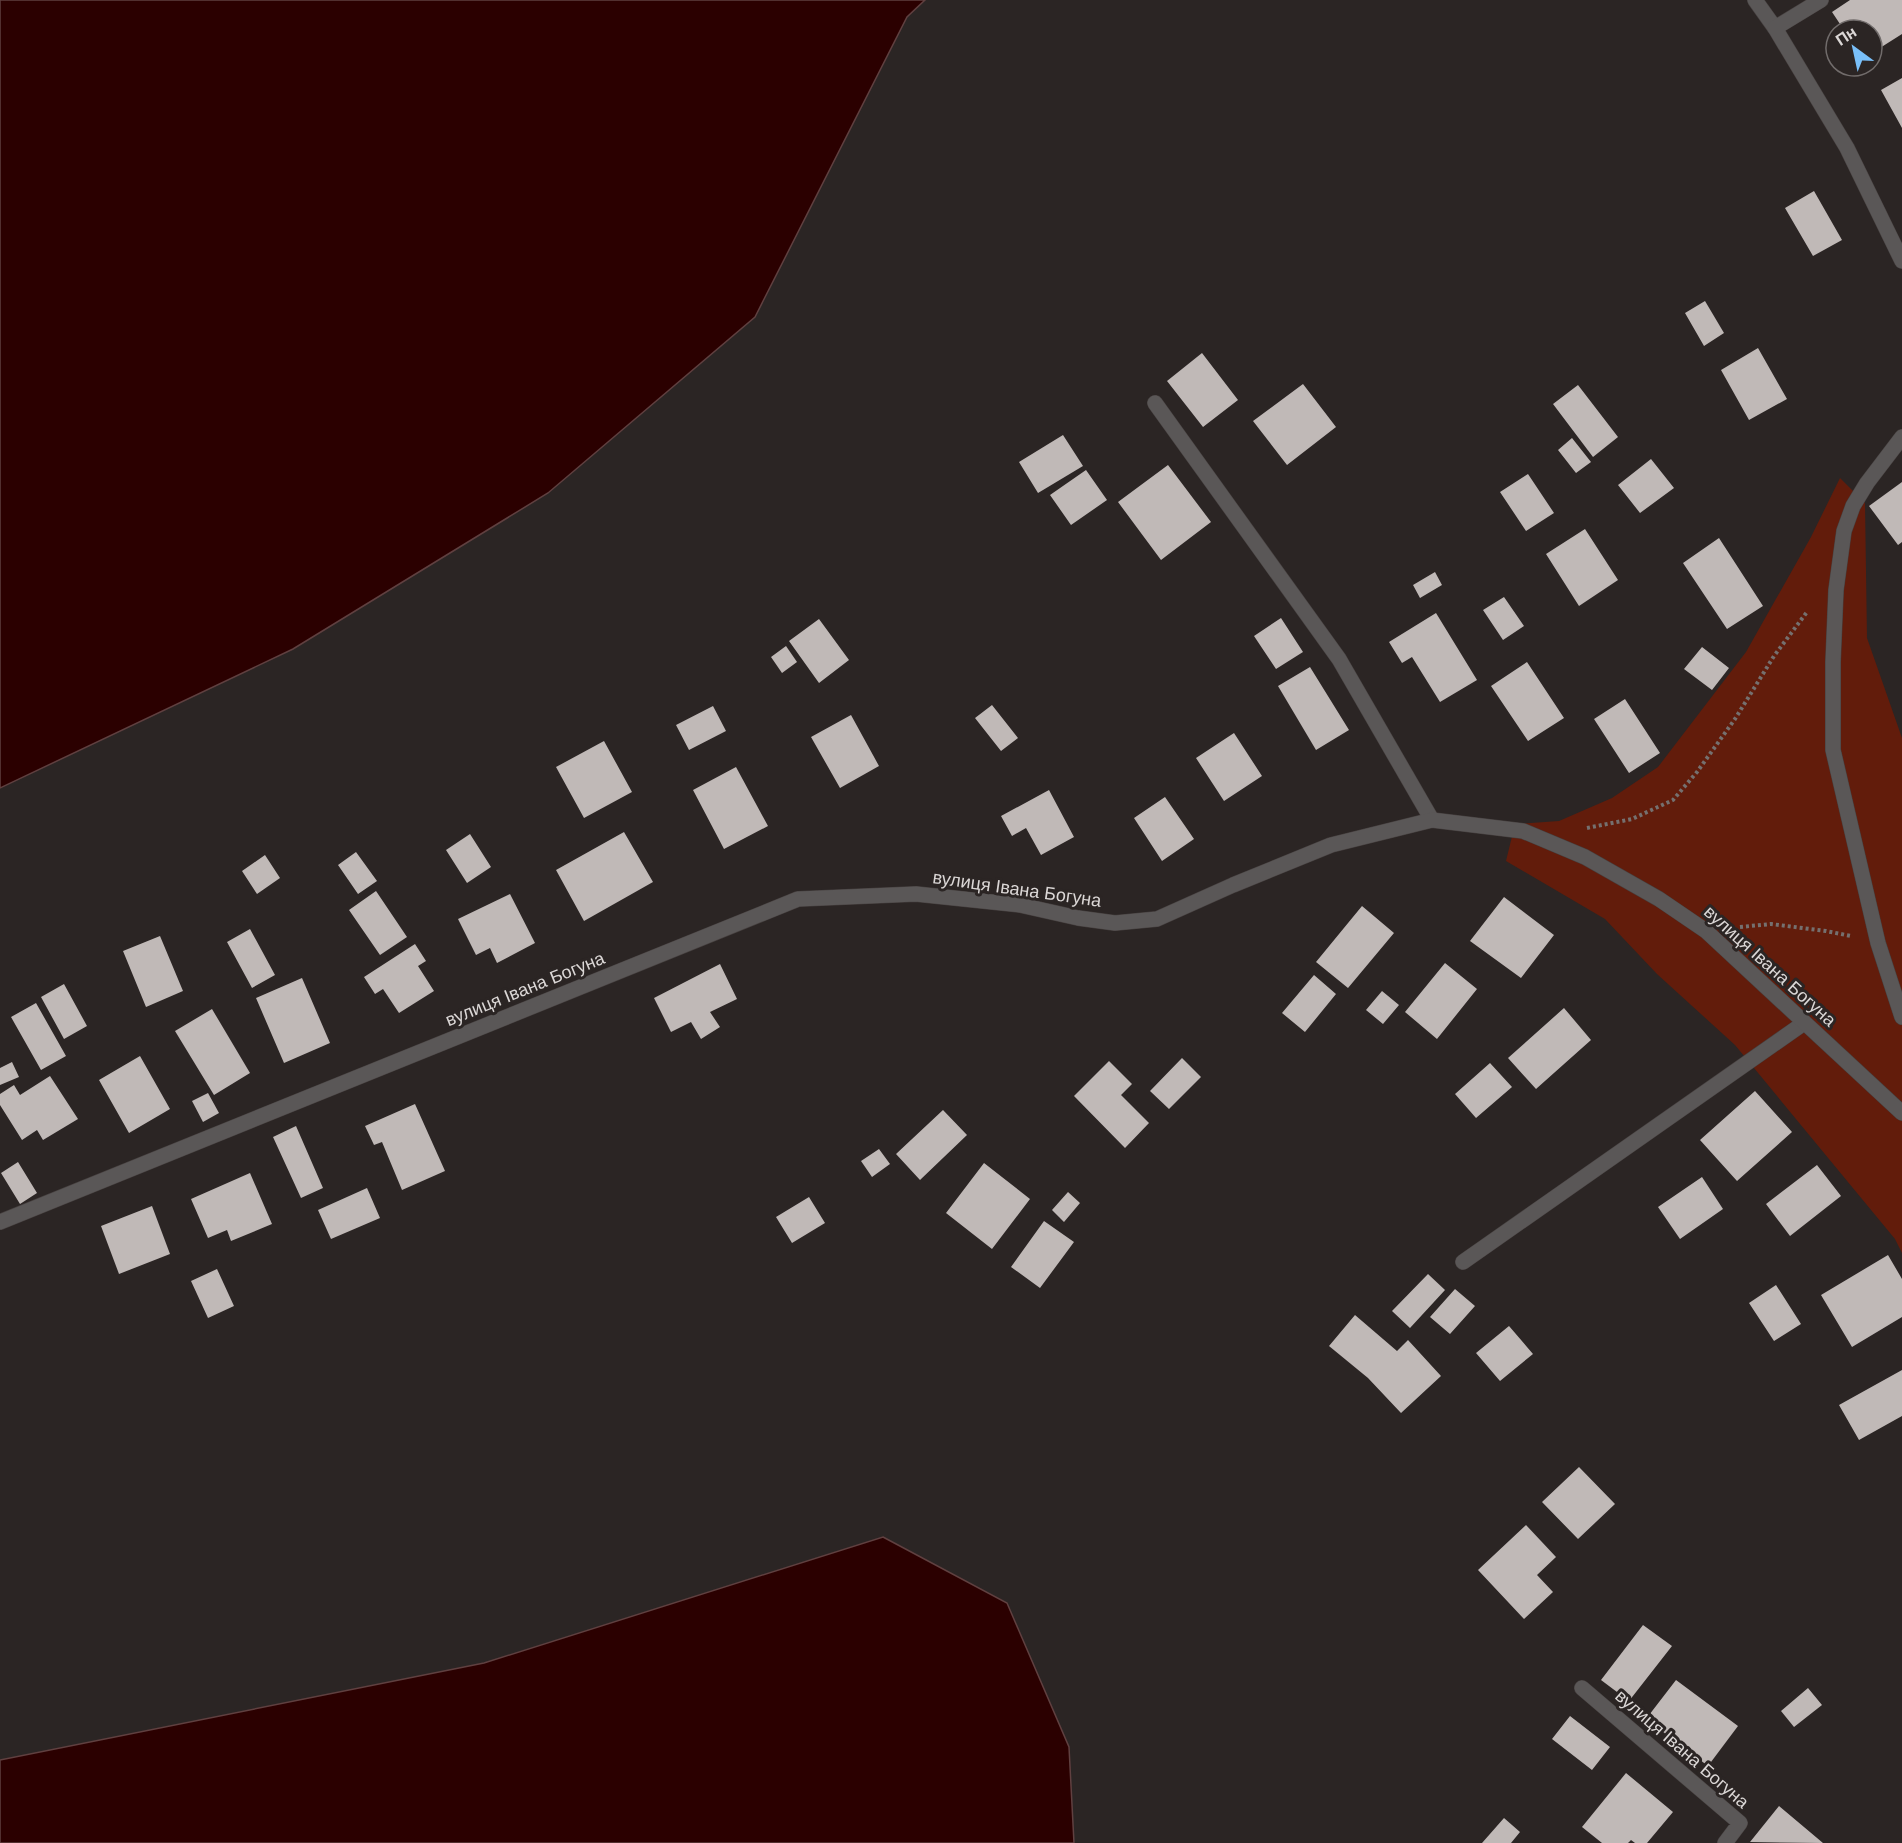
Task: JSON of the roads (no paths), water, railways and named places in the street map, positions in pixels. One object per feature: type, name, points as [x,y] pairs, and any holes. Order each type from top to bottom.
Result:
[{"type":"street","points":[[1755,0],[1775,28],[1847,148],[1902,261]]},
{"type":"street","points":[[1775,28],[1821,0]]},
{"type":"street","points":[[1155,404],[1339,659],[1432,819]]},
{"type":"street","points":[[1902,437],[1867,483],[1853,506],[1844,531],[1836,590],[1833,662],[1833,750],[1878,942],[1902,1017]]},
{"type":"street","name":"вулиця Івана Богуна","points":[[0,1222],[798,899],[916,894],[1020,905],[1078,918],[1115,923],[1157,919],[1331,845],[1432,819],[1523,831],[1585,857],[1659,899],[1706,931],[1902,1113]]},
{"type":"street","points":[[1463,1262],[1804,1023]]},
{"type":"street","name":"вулиця Івана Богуна","points":[[1582,1688],[1740,1823],[1725,1843]]}]
